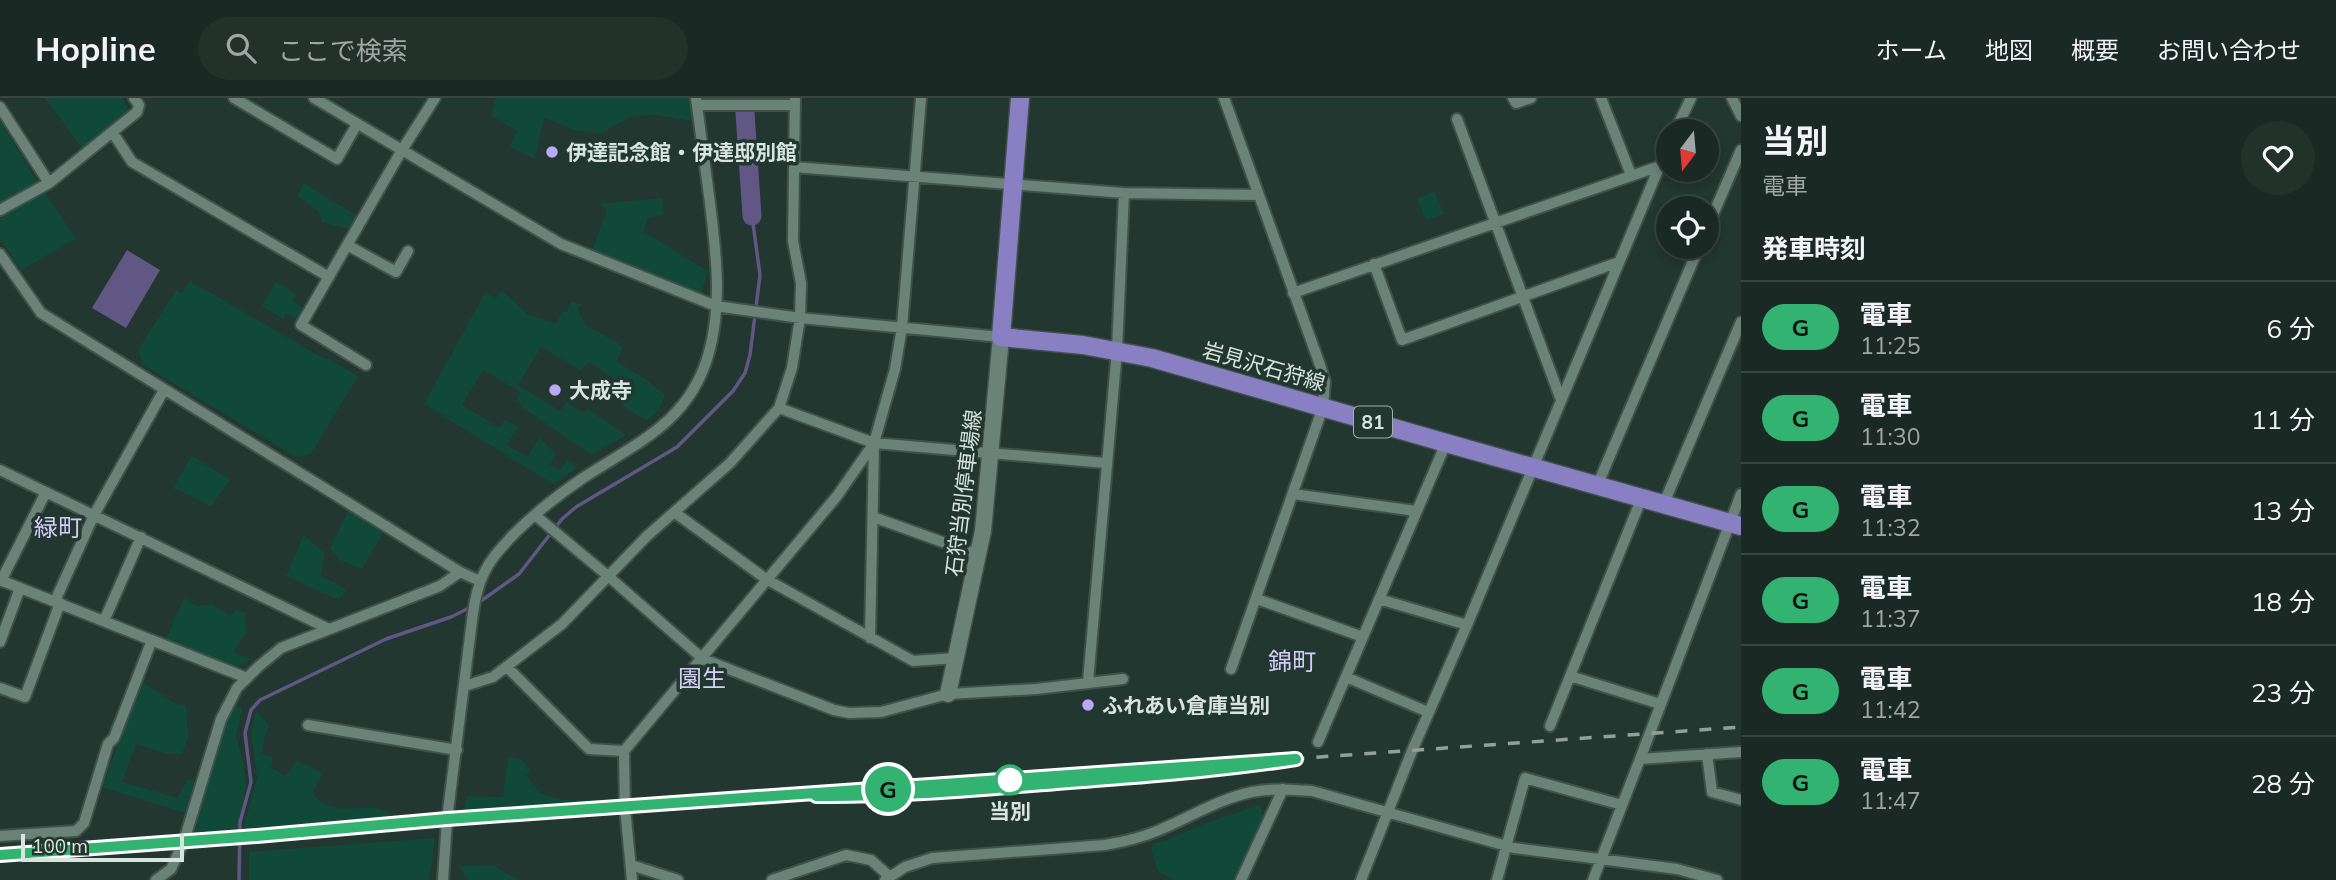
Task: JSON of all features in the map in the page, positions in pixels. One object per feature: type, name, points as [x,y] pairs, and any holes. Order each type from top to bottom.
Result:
[{"type":"main road","points":[[1001,337],[1020,98]]},
{"type":"main road","name":"岩見沢石狩線","points":[[1001,337],[1117,350],[1190,368],[1736,524]]},
{"type":"main road","name":"石狩当別停車場線","points":[[948,694],[979,555],[1001,337]]},
{"type":"street","points":[[0,210],[50,183],[113,133],[137,112],[139,105],[134,98]]},
{"type":"street","points":[[234,98],[337,159],[357,124]]},
{"type":"street","points":[[314,98],[561,244],[716,306],[800,318],[1001,337]]},
{"type":"street","points":[[366,366],[301,325],[435,98]]},
{"type":"street","points":[[870,638],[874,443],[895,369],[902,327],[921,98]]},
{"type":"street","points":[[1224,98],[1325,382],[1323,407],[1231,669]]},
{"type":"street","points":[[1513,98],[1516,103],[1531,98]]},
{"type":"street","points":[[1601,98],[1631,176]]},
{"type":"street","points":[[1681,119],[1691,98]]},
{"type":"street","points":[[1732,98],[1741,116]]},
{"type":"street","points":[[443,880],[447,819],[470,632],[478,586],[485,569],[501,547],[535,516],[582,479],[654,434],[687,400],[703,372],[716,306],[718,267],[697,102],[795,102],[793,241],[801,283],[800,318],[792,368],[779,408],[730,463],[647,536],[562,624],[508,668],[493,677],[465,686]]},
{"type":"street","points":[[0,107],[50,183]]},
{"type":"street","points":[[1457,119],[1561,400]]},
{"type":"street","points":[[113,133],[132,162],[328,277]]},
{"type":"street","points":[[1719,201],[1741,150]]},
{"type":"street","points":[[794,167],[1124,193],[1258,195]]},
{"type":"street","points":[[1293,293],[1656,167]]},
{"type":"street","points":[[1362,880],[1428,712],[1656,175]]},
{"type":"street","points":[[1088,682],[1117,350],[1124,193]]},
{"type":"street","points":[[347,245],[396,272],[408,251]]},
{"type":"street","points":[[0,254],[41,313],[460,572],[478,586]]},
{"type":"street","points":[[1597,486],[1694,259]]},
{"type":"street","points":[[1374,264],[1402,340],[1619,262]]},
{"type":"street","points":[[1664,503],[1741,323]]},
{"type":"street","points":[[0,688],[26,697],[57,602],[94,515],[164,390]]},
{"type":"street","points":[[779,408],[874,443],[1106,463]]},
{"type":"street","points":[[632,880],[625,808],[624,751],[837,496],[874,443]]},
{"type":"street","points":[[1318,742],[1446,443]]},
{"type":"street","points":[[0,470],[329,629]]},
{"type":"street","points":[[46,492],[1,580],[247,678]]},
{"type":"street","points":[[1293,494],[1416,511]]},
{"type":"street","points":[[1593,880],[1660,704],[1736,524],[1741,494]]},
{"type":"street","points":[[1550,726],[1642,497]]},
{"type":"street","points":[[674,512],[766,579],[913,661],[956,658]]},
{"type":"street","points":[[535,516],[703,659],[834,710],[849,713],[881,712],[948,694],[1036,689],[1123,679]]},
{"type":"street","points":[[873,516],[979,555]]},
{"type":"street","points":[[104,621],[141,537]]},
{"type":"street","points":[[156,880],[171,869],[191,823],[221,719],[237,688],[281,648],[440,586],[460,572]]},
{"type":"street","points":[[0,642],[20,588]]},
{"type":"street","points":[[1257,598],[1363,637]]},
{"type":"street","points":[[1379,599],[1467,625]]},
{"type":"street","points":[[0,836],[76,831],[84,823],[108,744],[114,738],[152,640]]},
{"type":"street","points":[[508,668],[589,749],[624,751]]},
{"type":"street","points":[[1570,676],[1660,704]]},
{"type":"street","points":[[1346,677],[1428,712]]},
{"type":"street","points":[[308,725],[457,750]]},
{"type":"street","points":[[1640,759],[1741,752]]},
{"type":"street","points":[[1707,754],[1712,793],[1741,800]]},
{"type":"street","points":[[1497,880],[1525,779],[1622,805]]},
{"type":"street","points":[[772,880],[846,855],[871,860],[887,878],[916,862],[948,856],[1128,841],[1234,797],[1266,789],[1311,792],[1506,846],[1677,869],[1717,880]]},
{"type":"street","points":[[1241,880],[1283,789]]},
{"type":"street","points":[[631,865],[678,880]]},
{"type":"street","points":[[1656,880],[1661,867]]},
{"type":"green space","points":[[45,98],[122,98],[129,111],[82,148]]},
{"type":"green space","points":[[496,98],[689,98],[694,121],[655,115],[631,116],[602,133],[578,131],[544,118],[535,159],[510,147],[517,131],[492,116]]},
{"type":"green space","points":[[0,121],[39,184],[0,204]]},
{"type":"green space","points":[[304,183],[357,216],[350,229],[322,222],[319,212],[298,196]]},
{"type":"green space","points":[[1435,192],[1444,214],[1426,220],[1417,198]]},
{"type":"green space","points":[[45,193],[76,239],[21,270],[0,239],[0,218]]},
{"type":"green space","points":[[662,198],[664,215],[647,218],[644,232],[708,271],[701,294],[592,251],[607,210],[598,204]]},
{"type":"green space","points":[[190,281],[358,376],[311,454],[296,457],[142,364],[139,349],[176,290],[182,293]]},
{"type":"green space","points":[[276,282],[296,294],[293,301],[303,307],[296,319],[286,313],[283,319],[262,306]]},
{"type":"green space","points":[[502,290],[527,314],[556,324],[562,311],[567,312],[571,302],[582,304],[578,309],[586,326],[623,348],[616,361],[665,395],[659,410],[646,421],[622,405],[631,390],[589,362],[580,370],[541,347],[518,385],[560,411],[566,402],[583,413],[587,409],[626,435],[592,455],[520,406],[516,401],[521,392],[483,370],[462,405],[499,428],[505,420],[518,426],[507,445],[527,457],[539,438],[556,454],[550,465],[560,470],[567,460],[576,466],[553,484],[424,404],[485,293],[496,298]]},
{"type":"green space","points":[[192,456],[230,480],[211,506],[173,488]]},
{"type":"green space","points":[[348,511],[383,533],[362,569],[340,560],[330,549]]},
{"type":"green space","points":[[304,535],[324,553],[321,576],[347,590],[339,600],[286,576]]},
{"type":"green space","points":[[184,598],[198,606],[212,604],[230,616],[237,610],[245,613],[247,633],[233,652],[251,659],[238,666],[165,641]]},
{"type":"green space","points":[[142,682],[176,704],[186,705],[188,737],[182,754],[168,754],[136,744],[122,782],[178,798],[187,779],[194,781],[185,813],[102,787]]},
{"type":"green space","points":[[233,705],[242,708],[236,736],[244,764],[246,788],[237,834],[193,837],[223,730]]},
{"type":"green space","points":[[256,711],[269,726],[262,754],[273,757],[271,767],[285,776],[297,761],[323,773],[312,793],[321,802],[331,807],[381,809],[391,814],[388,822],[243,830],[257,778],[251,728]]},
{"type":"green space","points":[[508,757],[522,760],[531,770],[526,775],[540,793],[562,800],[597,800],[598,808],[464,817],[466,796],[503,797]]},
{"type":"green space","points":[[1260,805],[1264,819],[1234,880],[1173,880],[1157,870],[1151,848],[1153,843]]},
{"type":"green space","points":[[435,838],[429,880],[249,880],[249,852]]},
{"type":"green space","points":[[493,865],[518,880],[467,880],[460,866]]},
{"type":"shaded area","points":[[127,250],[160,270],[126,328],[92,308]]},
{"type":"waterway","points":[[744,98],[752,216]]},
{"type":"waterway","points":[[478,603],[519,574],[562,519],[576,507],[677,447],[733,391],[745,373],[750,355],[760,275],[752,216]]},
{"type":"waterway","points":[[239,880],[240,822],[251,782],[245,733],[251,710],[260,700],[386,639],[451,617],[471,607]]},
{"type":"railway","points":[[0,855],[447,819],[1741,727]]},
{"type":"train","name":"G","points":[[0,855],[447,819],[1296,759],[1176,774],[865,797],[816,796]]},
{"type":"place","name":"伊達記念館・伊達邸別館","points":[[552,152]]},
{"type":"place","name":"大成寺","points":[[555,390]]},
{"type":"place","name":"ふれあい倉庫当別","points":[[1088,705]]},
{"type":"place","name":"当別","points":[[1010,780]]},
{"type":"district","name":"緑町","points":[[58,527]]},
{"type":"district","name":"錦町","points":[[1292,661]]},
{"type":"district","name":"園生","points":[[702,678]]}]
